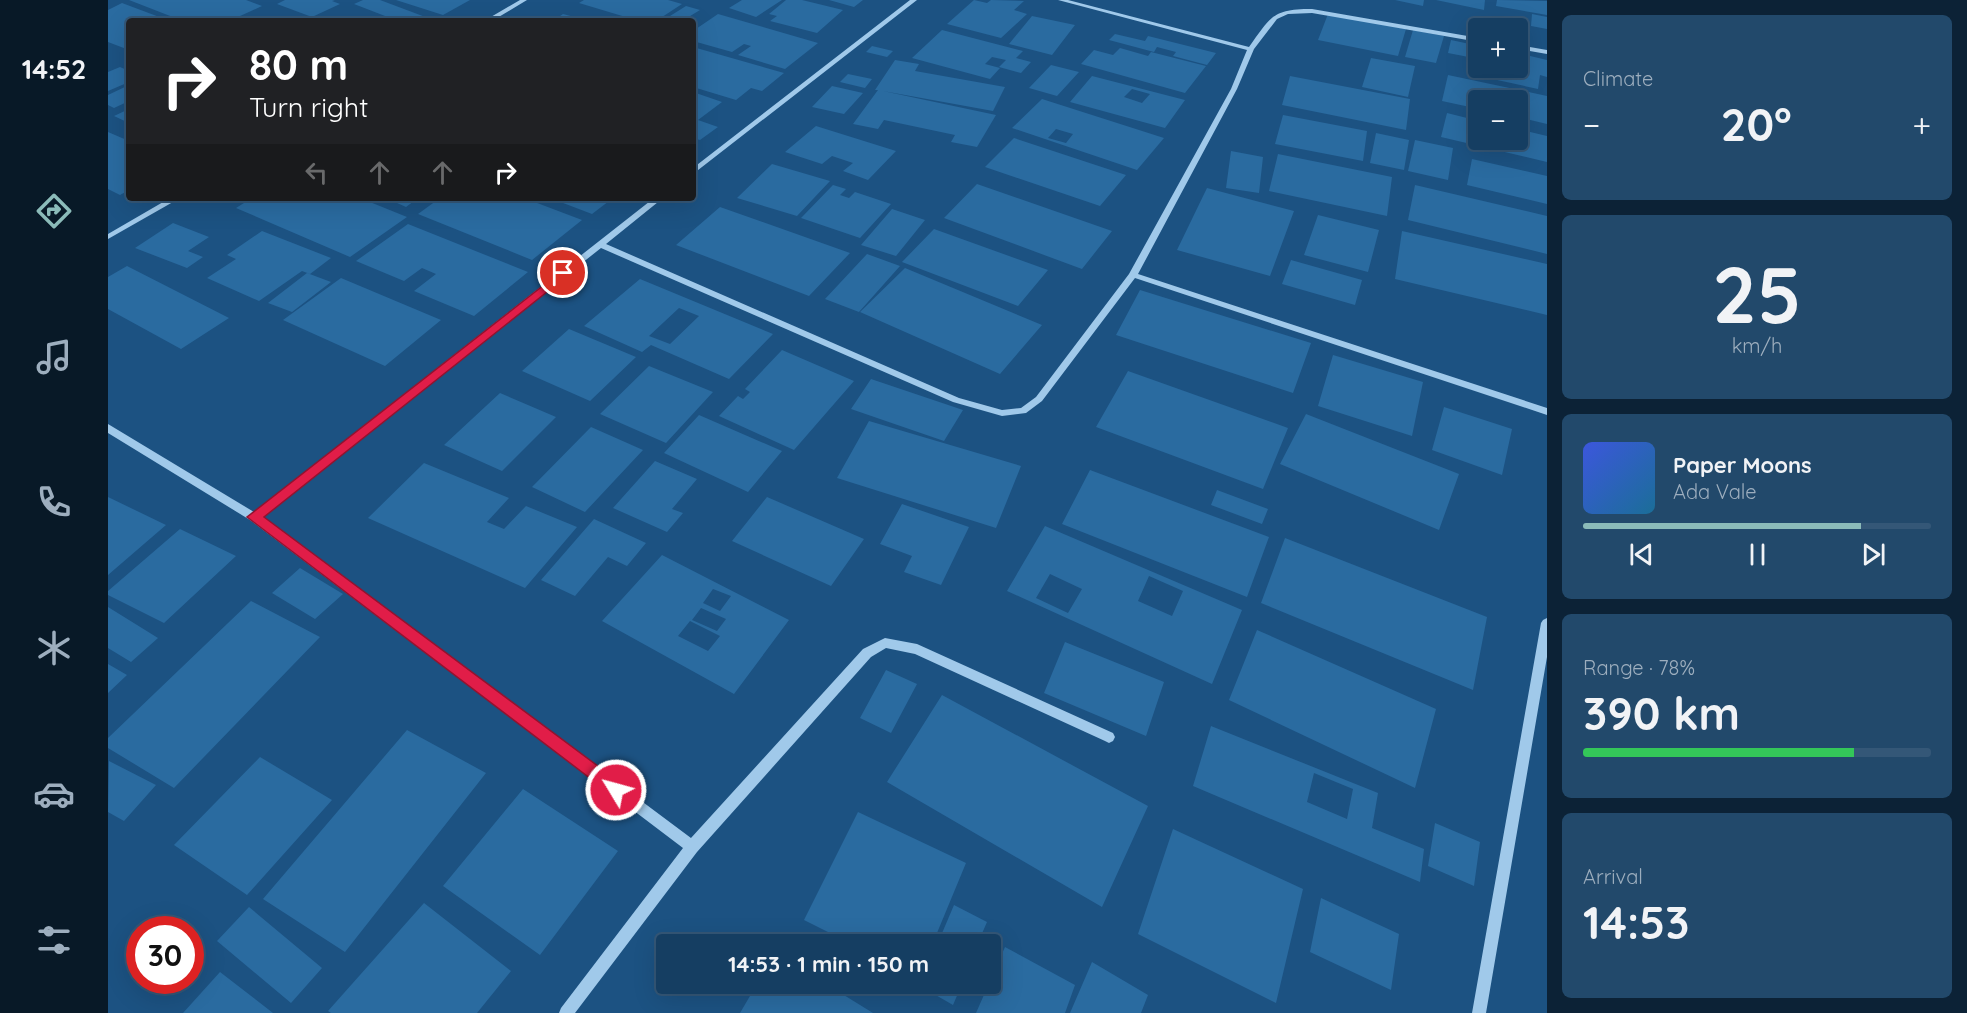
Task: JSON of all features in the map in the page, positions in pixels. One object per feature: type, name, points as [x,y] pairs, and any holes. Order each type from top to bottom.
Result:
[{"type":"street","points":[[492,18],[524,0]]},
{"type":"street","points":[[696,170],[914,0]]},
{"type":"street","points":[[1061,0],[1251,49]]},
{"type":"street","points":[[599,244],[956,400],[1002,413],[1023,411],[1039,399],[1133,274],[1234,89],[1251,49],[1274,16],[1287,10],[1312,11],[1468,38]]},
{"type":"street","points":[[1528,49],[1547,52]]},
{"type":"street","points":[[108,237],[171,201]]},
{"type":"street","points":[[254,517],[655,201]]},
{"type":"street","points":[[1133,274],[1547,412]]},
{"type":"street","points":[[108,428],[254,517],[692,847]]},
{"type":"street","points":[[1479,1013],[1547,623]]},
{"type":"street","points":[[566,1013],[692,847],[867,653],[885,643],[917,649],[1109,737]]},
{"type":"building","points":[[129,0],[246,0],[262,6],[236,18],[175,18]]},
{"type":"building","points":[[285,0],[335,0],[332,1],[340,4],[312,17],[277,4]]},
{"type":"building","points":[[363,0],[380,0],[428,18],[390,18],[354,4]]},
{"type":"building","points":[[396,0],[470,0],[443,15]]},
{"type":"building","points":[[584,0],[668,0],[682,4],[661,18],[629,18],[579,3]]},
{"type":"building","points":[[742,0],[782,0],[756,17],[729,8]]},
{"type":"building","points":[[786,0],[802,0],[843,10],[817,33],[770,21],[777,16],[769,14]]},
{"type":"building","points":[[829,0],[863,0],[854,7]]},
{"type":"building","points":[[974,0],[987,3],[991,0],[1024,1],[1014,10],[1027,14],[1001,38],[947,24]]},
{"type":"building","points":[[1395,0],[1424,0],[1423,6]]},
{"type":"building","points":[[1436,0],[1485,0],[1484,10]]},
{"type":"building","points":[[1497,0],[1547,1],[1547,15],[1496,6]]},
{"type":"building","points":[[122,3],[162,18],[126,18],[126,49],[108,42],[108,10]]},
{"type":"building","points":[[686,6],[700,10],[687,18],[667,18]]},
{"type":"building","points":[[563,14],[578,18],[557,18]]},
{"type":"building","points":[[718,14],[818,43],[785,69],[738,55],[751,46],[744,44],[732,52],[696,42],[696,29]]},
{"type":"building","points":[[1328,14],[1406,29],[1398,56],[1318,40]]},
{"type":"building","points":[[1532,14],[1547,17],[1547,29],[1531,26]]},
{"type":"building","points":[[1032,16],[1075,25],[1052,55],[1009,44]]},
{"type":"building","points":[[942,30],[1023,51],[1016,58],[1031,62],[1021,73],[999,67],[1006,60],[992,57],[985,64],[1000,68],[990,79],[912,58]]},
{"type":"building","points":[[1413,30],[1444,36],[1436,63],[1405,57]]},
{"type":"building","points":[[1115,34],[1145,41],[1148,36],[1216,53],[1207,65],[1173,56],[1176,52],[1157,47],[1154,52],[1109,40]]},
{"type":"building","points":[[1451,40],[1468,44],[1468,57],[1448,53]]},
{"type":"building","points":[[872,46],[893,51],[887,57],[866,52]]},
{"type":"building","points":[[696,48],[784,73],[762,91],[751,88],[736,100],[696,88]]},
{"type":"building","points":[[1120,48],[1148,56],[1151,52],[1206,66],[1185,93],[1081,64],[1094,50],[1113,55]]},
{"type":"building","points":[[1528,55],[1547,60],[1547,77],[1540,75],[1538,89],[1488,78],[1528,78]]},
{"type":"building","points":[[1371,58],[1415,66],[1408,97],[1362,87]]},
{"type":"building","points":[[895,60],[919,64],[915,71],[1005,87],[993,111],[883,91],[996,115],[977,147],[951,142],[955,135],[884,120],[878,129],[853,124],[878,90],[875,90]]},
{"type":"building","points":[[1051,65],[1079,72],[1057,96],[1029,88]]},
{"type":"building","points":[[120,67],[126,70],[126,83],[108,91],[108,72]]},
{"type":"building","points":[[848,74],[872,79],[865,88],[840,82]]},
{"type":"building","points":[[1448,75],[1519,90],[1468,90],[1468,107],[1442,101]]},
{"type":"building","points":[[1092,76],[1185,100],[1165,128],[1070,102]],"holes":[[[1132,89],[1150,94],[1142,103],[1124,97]]]},
{"type":"building","points":[[1290,76],[1410,99],[1406,130],[1282,105]]},
{"type":"building","points":[[126,86],[126,102],[114,108],[108,105],[108,95]]},
{"type":"building","points":[[832,86],[863,93],[844,114],[812,107]]},
{"type":"building","points":[[1528,92],[1547,96],[1547,124],[1528,119]]},
{"type":"building","points":[[696,93],[722,102],[698,120],[718,127],[700,140],[696,139]]},
{"type":"building","points":[[1042,99],[1164,138],[1137,170],[1012,128]],"holes":[[[1056,129],[1073,134],[1066,143],[1048,138]]]},
{"type":"building","points":[[126,110],[126,122],[114,116]]},
{"type":"building","points":[[1447,113],[1468,118],[1468,143],[1441,137]]},
{"type":"building","points":[[1283,115],[1367,131],[1363,161],[1275,144]]},
{"type":"building","points":[[816,126],[896,151],[868,180],[843,171],[853,163],[832,156],[822,164],[785,152]]},
{"type":"building","points":[[1528,131],[1547,136],[1547,162],[1496,150],[1528,150]]},
{"type":"building","points":[[108,132],[126,140],[126,192],[120,195],[108,189]]},
{"type":"building","points":[[1376,133],[1409,140],[1404,170],[1370,163]]},
{"type":"building","points":[[1014,138],[1126,175],[1100,206],[985,167]]},
{"type":"building","points":[[1415,140],[1453,148],[1448,180],[1408,171]]},
{"type":"building","points":[[1231,151],[1263,157],[1259,193],[1226,188]]},
{"type":"building","points":[[1278,154],[1392,177],[1387,216],[1269,191]]},
{"type":"building","points":[[1472,159],[1547,176],[1547,204],[1467,185]]},
{"type":"building","points":[[772,164],[830,181],[797,216],[737,198]]},
{"type":"building","points":[[977,184],[1112,231],[1082,269],[944,218]]},
{"type":"building","points":[[833,185],[846,189],[840,195],[849,198],[855,192],[891,204],[860,238],[801,218]]},
{"type":"building","points":[[1415,185],[1547,216],[1547,254],[1408,220]]},
{"type":"building","points":[[1207,188],[1294,211],[1270,276],[1177,250]]},
{"type":"building","points":[[247,201],[367,201],[407,217],[350,257],[236,208]]},
{"type":"building","points":[[393,201],[414,201],[406,207]]},
{"type":"building","points":[[436,201],[532,201],[582,220],[532,260],[418,214]]},
{"type":"building","points":[[558,201],[609,201],[592,214]]},
{"type":"building","points":[[720,207],[850,253],[809,296],[676,245]]},
{"type":"building","points":[[892,209],[925,220],[896,256],[861,245]]},
{"type":"building","points":[[1318,215],[1379,230],[1368,272],[1304,255]]},
{"type":"building","points":[[173,223],[209,237],[188,251],[203,257],[187,268],[135,248]]},
{"type":"building","points":[[408,224],[528,272],[474,316],[414,291],[436,274],[422,268],[404,281],[356,261]]},
{"type":"building","points":[[934,229],[1048,270],[1018,306],[902,262]]},
{"type":"building","points":[[262,231],[331,258],[310,274],[302,271],[259,301],[207,278],[236,259],[227,255]]},
{"type":"building","points":[[1402,231],[1547,264],[1547,315],[1395,279]]},
{"type":"building","points":[[867,254],[900,266],[859,312],[825,299]]},
{"type":"building","points":[[1291,260],[1362,280],[1355,305],[1282,284]]},
{"type":"building","points":[[127,266],[229,318],[181,349],[108,309],[108,277]]},
{"type":"building","points":[[905,268],[1042,325],[1000,374],[860,312]]},
{"type":"building","points":[[307,273],[331,282],[292,312],[268,303]]},
{"type":"building","points":[[341,278],[441,320],[385,366],[283,320]]},
{"type":"building","points":[[640,279],[773,334],[729,379],[651,345],[642,352],[584,326]],"holes":[[[679,308],[699,316],[670,344],[649,336]]]},
{"type":"building","points":[[1140,290],[1311,343],[1293,393],[1116,335]]},
{"type":"building","points":[[569,329],[636,357],[590,401],[522,371]]},
{"type":"building","points":[[782,350],[854,381],[794,450],[719,416],[738,396],[743,399],[750,392],[745,389]]},
{"type":"building","points":[[1333,355],[1423,382],[1412,436],[1318,406]]},
{"type":"building","points":[[649,366],[713,392],[666,443],[600,414]]},
{"type":"building","points":[[1128,371],[1288,428],[1263,489],[1096,427]]},
{"type":"building","points":[[871,379],[963,410],[944,441],[851,409]]},
{"type":"building","points":[[500,393],[556,417],[502,471],[444,445]]},
{"type":"building","points":[[1444,407],[1512,429],[1502,475],[1432,450]]},
{"type":"building","points":[[1306,414],[1459,474],[1439,530],[1280,464]]},
{"type":"building","points":[[699,415],[782,451],[748,492],[664,453]]},
{"type":"building","points":[[869,421],[1021,466],[996,528],[837,478]]},
{"type":"building","points":[[591,427],[643,450],[585,512],[532,487]]},
{"type":"building","points":[[655,461],[697,479],[672,509],[683,513],[667,532],[613,508]]},
{"type":"building","points":[[424,463],[509,498],[487,522],[504,529],[526,506],[577,527],[525,588],[368,518]]},
{"type":"building","points":[[1090,470],[1269,537],[1247,597],[1062,524]]},
{"type":"building","points":[[1217,490],[1268,509],[1262,524],[1211,505]]},
{"type":"building","points":[[108,497],[166,525],[108,575]]},
{"type":"building","points":[[767,497],[864,539],[831,586],[732,541]]},
{"type":"building","points":[[902,504],[969,527],[941,585],[904,572],[912,556],[880,544]]},
{"type":"building","points":[[594,519],[646,543],[627,566],[608,557],[575,596],[541,580]]},
{"type":"building","points":[[1045,526],[1242,610],[1212,684],[1007,591]],"holes":[[[1050,574],[1082,589],[1068,613],[1036,598]],[[1149,576],[1183,591],[1172,616],[1138,601]]]},
{"type":"building","points":[[180,529],[236,556],[164,623],[108,595],[108,591]]},
{"type":"building","points":[[1285,538],[1487,617],[1473,690],[1261,603]]},
{"type":"building","points":[[662,555],[789,620],[734,694],[602,621]],"holes":[[[713,589],[731,596],[720,611],[703,603]],[[701,608],[726,619],[717,631],[692,620]],[[690,621],[720,636],[708,651],[678,636]]]},
{"type":"building","points":[[300,568],[343,594],[315,619],[272,593]]},
{"type":"building","points":[[251,601],[320,637],[174,788],[108,748],[108,738]]},
{"type":"building","points":[[108,607],[158,638],[131,662],[108,648]]},
{"type":"building","points":[[1257,630],[1436,709],[1415,788],[1229,700]]},
{"type":"building","points":[[1065,642],[1164,682],[1146,736],[1044,693]]},
{"type":"building","points":[[108,664],[127,675],[108,693]]},
{"type":"building","points":[[886,670],[917,684],[891,733],[860,718]]},
{"type":"building","points":[[942,695],[1148,806],[1102,907],[887,782]]},
{"type":"building","points":[[1211,726],[1378,793],[1372,828],[1424,849],[1420,882],[1193,786]],"holes":[[[1314,773],[1353,789],[1347,819],[1307,802]]]},
{"type":"building","points":[[407,730],[486,773],[345,952],[263,899]]},
{"type":"building","points":[[260,757],[332,800],[247,895],[174,845]]},
{"type":"building","points":[[109,761],[156,785],[124,821],[108,812]]},
{"type":"building","points":[[523,789],[618,851],[540,955],[443,886]]},
{"type":"building","points":[[858,812],[966,863],[937,934],[832,934],[804,920]]},
{"type":"building","points":[[1435,823],[1480,842],[1474,886],[1428,866]]},
{"type":"building","points":[[1173,829],[1303,889],[1276,1003],[1138,934]]},
{"type":"building","points":[[1321,898],[1399,934],[1391,990],[1310,952]]},
{"type":"building","points":[[424,903],[511,971],[477,1013],[331,1013],[328,1011]]},
{"type":"building","points":[[954,905],[987,922],[982,934],[942,934]]},
{"type":"building","points":[[249,907],[322,968],[291,1003],[217,941]]},
{"type":"building","points":[[1005,947],[1075,985],[1065,1013],[976,1013],[984,994],[1001,994],[1001,956]]},
{"type":"building","points":[[1092,962],[1148,995],[1141,1013],[1070,1013]]},
{"type":"building","points":[[220,972],[273,1013],[183,1013],[200,994],[204,994],[204,990]]},
{"type":"building","points":[[751,994],[842,994],[873,1013],[740,1013]]},
{"type":"building","points":[[934,994],[958,994],[953,1005]]},
{"type":"route","points":[[563,273],[254,517],[616,790]]}]
